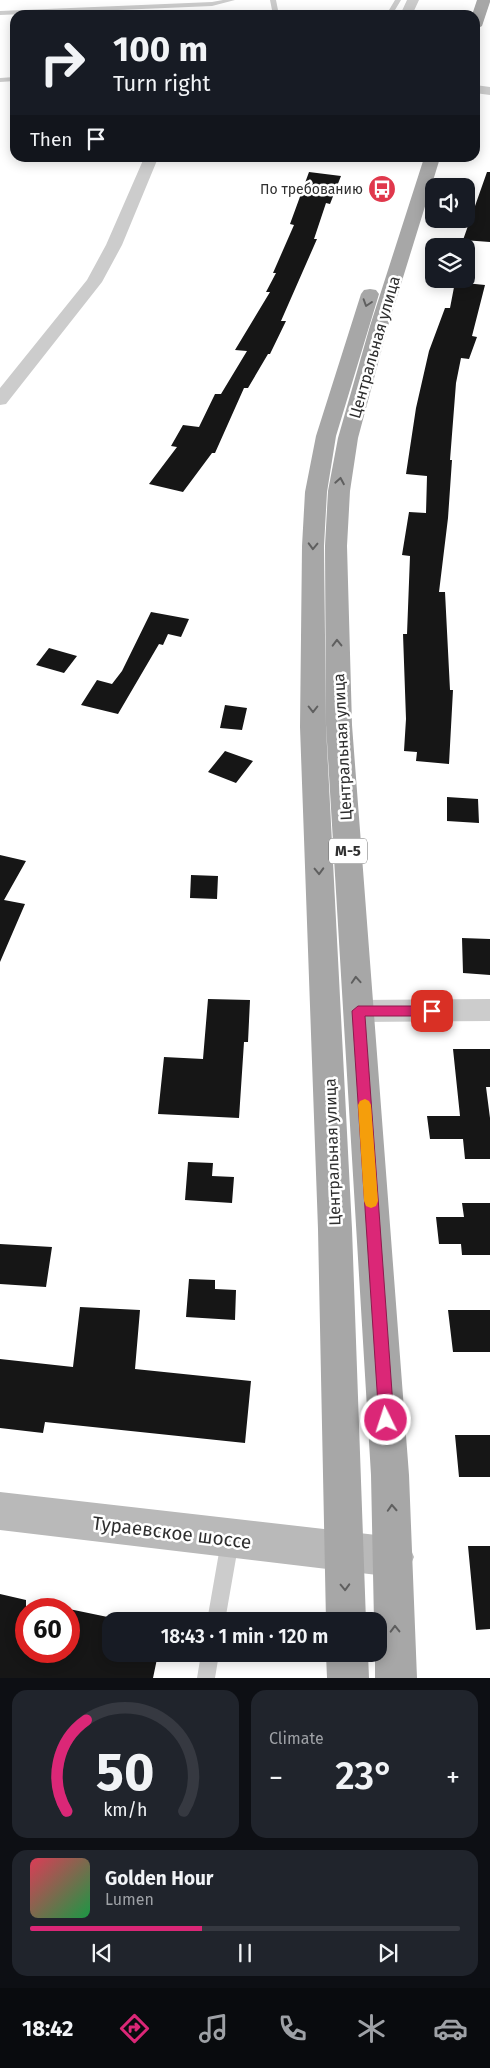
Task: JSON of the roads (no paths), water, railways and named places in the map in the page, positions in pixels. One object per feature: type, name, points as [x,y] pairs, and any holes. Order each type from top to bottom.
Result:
[{"type":"main road","name":"Центральная улица","points":[[346,1612],[335,1229],[313,727],[313,546],[316,492],[326,436],[360,323],[415,162]]},
{"type":"main road","name":"Центральная улица","points":[[396,1678],[394,1557],[339,725],[336,546],[339,490],[348,438],[376,335],[431,162]]},
{"type":"main road","name":"Тураевское шоссе","points":[[0,1511],[394,1557]]},
{"type":"main road","points":[[347,1662],[348,1678]]},
{"type":"street","points":[[0,400],[94,282],[114,245],[149,162]]},
{"type":"street","points":[[358,1011],[490,1010]]},
{"type":"lane","points":[[71,10],[212,4],[232,0]]},
{"type":"lane","points":[[218,1612],[231,1539]]},
{"type":"lane","points":[[206,1678],[209,1662]]},
{"type":"place","name":"По требованию","points":[[382,189]]}]
